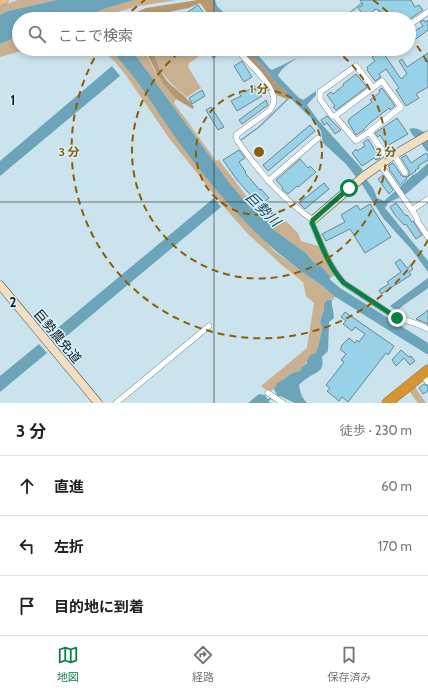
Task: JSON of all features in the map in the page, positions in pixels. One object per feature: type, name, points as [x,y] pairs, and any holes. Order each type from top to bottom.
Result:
[{"type":"highway","points":[[387,403],[426,376]]},
{"type":"main road","points":[[0,1],[4,0]]},
{"type":"street","points":[[416,20],[428,12]]},
{"type":"street","points":[[242,56],[261,76],[273,94],[274,100],[273,106],[269,111],[236,135],[237,140],[268,181],[295,208],[313,220]]},
{"type":"street","points":[[336,116],[382,81],[401,107],[356,141],[336,116],[332,116],[320,99],[320,92],[356,66],[372,88]]},
{"type":"street","points":[[369,132],[405,172]]},
{"type":"street","points":[[313,220],[361,178],[380,164],[428,135]]},
{"type":"street","points":[[268,181],[318,138]]},
{"type":"street","points":[[380,164],[412,210],[428,237]]},
{"type":"street","points":[[412,210],[428,199]]},
{"type":"street","points":[[313,220],[312,223],[329,261],[338,277],[344,283],[389,313],[428,329]]},
{"type":"street","name":"巨勢農免道","points":[[0,285],[98,403]]},
{"type":"street","points":[[116,403],[209,326]]},
{"type":"street","points":[[268,393],[276,400],[283,403]]},
{"type":"shaded area","points":[[18,0],[57,0],[8,11],[0,15],[0,6]]},
{"type":"shaded area","points":[[134,0],[176,0],[134,7],[118,12],[90,11]]},
{"type":"shaded area","points":[[198,0],[212,0],[216,12],[207,12],[200,3],[189,8],[168,12],[139,12],[146,8]]},
{"type":"shaded area","points":[[12,39],[12,54],[0,57],[0,44]]},
{"type":"shaded area","points":[[108,56],[116,56],[125,65],[146,94],[274,251],[335,296],[333,300],[327,300],[321,318],[322,332],[317,352],[300,371],[291,374],[269,392],[261,386],[307,348],[314,303],[306,296],[303,282],[248,234],[224,207],[169,138],[125,74]]},
{"type":"shaded area","points":[[136,56],[147,56],[163,84],[176,99],[174,103],[216,161],[219,160],[254,206],[275,220],[287,222],[298,233],[301,241],[321,247],[335,275],[331,277],[322,267],[313,262],[307,254],[274,230],[249,206],[228,181]]},
{"type":"shaded area","points":[[148,56],[155,56],[161,72],[169,83],[188,100],[194,107],[193,109],[176,99],[163,84]]},
{"type":"shaded area","points":[[198,56],[189,63],[188,67],[201,88],[187,97],[165,76],[154,57]]},
{"type":"shaded area","points":[[247,56],[253,56],[267,71],[279,87],[284,89],[289,97],[287,99],[277,95],[262,72]]},
{"type":"shaded area","points":[[415,387],[426,403],[418,403],[409,391]]},
{"type":"water","points":[[57,0],[134,0],[97,12],[12,12],[12,39],[0,44],[0,15],[8,11]]},
{"type":"water","points":[[212,0],[215,0],[217,6],[223,12],[216,12]]},
{"type":"water","points":[[116,56],[136,56],[228,181],[249,206],[274,230],[307,254],[313,262],[322,267],[331,277],[324,287],[283,257],[231,207],[199,169]]},
{"type":"water","points":[[253,56],[259,56],[272,70],[299,57],[284,68],[278,76],[298,97],[303,100],[316,91],[316,95],[307,105],[318,120],[363,170],[356,177],[346,164],[323,143],[321,131],[311,118],[289,97],[284,89],[279,87],[267,71]]},
{"type":"water","points":[[112,66],[120,76],[0,176],[0,161]]},
{"type":"water","points":[[413,128],[428,134],[428,152],[409,129]]},
{"type":"water","points":[[428,163],[428,175],[406,194],[388,203],[385,208],[428,261],[428,272],[412,250],[383,218],[361,183],[366,179],[373,188],[377,198],[384,201]]},
{"type":"water","points":[[214,198],[221,207],[57,344],[48,336]]},
{"type":"water","points":[[428,278],[428,288],[397,311],[390,306]]},
{"type":"water","points":[[327,300],[332,300],[334,318],[329,322],[328,351],[322,357],[322,368],[299,385],[302,395],[307,403],[295,403],[280,396],[278,397],[274,389],[277,383],[290,374],[300,371],[307,363],[310,356],[316,353],[322,328],[321,317],[324,304]]},
{"type":"water","points":[[39,344],[47,353],[0,392],[0,376]]},
{"type":"water","points":[[259,394],[265,395],[270,403],[248,403]]},
{"type":"building","points":[[360,0],[411,0],[415,7],[419,5],[423,10],[416,15],[416,12],[380,12],[375,9],[373,12],[361,12],[358,8],[363,5]]},
{"type":"building","points":[[198,5],[203,12],[188,12]]},
{"type":"building","points":[[424,20],[425,22],[428,20],[428,30],[416,39],[416,30],[423,26],[420,22]]},
{"type":"building","points":[[428,53],[428,87],[416,94],[419,98],[406,106],[396,90],[399,88],[386,69],[379,74],[381,77],[375,81],[367,70],[367,67],[375,61],[372,57],[385,56],[401,79],[407,74],[399,61],[402,59],[407,67]]},
{"type":"building","points":[[242,61],[252,77],[244,82],[234,66]]},
{"type":"building","points":[[356,74],[367,87],[336,110],[333,107],[335,106],[327,95],[331,92],[333,94]]},
{"type":"building","points":[[255,86],[262,96],[237,111],[231,101],[241,96],[239,93],[244,90],[245,92]]},
{"type":"building","points":[[382,88],[395,106],[390,110],[389,108],[356,135],[348,122],[349,119],[372,102],[370,100],[380,92],[379,90]]},
{"type":"building","points":[[202,90],[205,96],[192,104],[189,98]]},
{"type":"building","points":[[266,100],[268,105],[242,124],[239,120]]},
{"type":"building","points":[[211,107],[224,127],[218,130],[206,110]]},
{"type":"building","points":[[327,116],[341,130],[335,134],[327,123],[324,125],[321,120]]},
{"type":"building","points":[[397,118],[408,134],[387,146],[380,135],[378,137],[375,133]]},
{"type":"building","points":[[310,125],[315,131],[268,171],[263,165]]},
{"type":"building","points":[[368,139],[380,158],[376,160],[374,158],[362,166],[352,153],[356,149],[357,151],[365,146],[363,143]]},
{"type":"building","points":[[239,150],[245,158],[239,162],[246,172],[245,173],[269,198],[261,205],[237,180],[223,160]]},
{"type":"building","points":[[426,153],[428,155],[428,160],[418,166],[419,168],[406,178],[407,179],[400,185],[388,166],[393,163],[402,176],[407,177],[409,175],[409,171],[401,158],[406,155],[411,163]]},
{"type":"building","points":[[300,159],[308,168],[310,166],[316,172],[288,194],[282,189],[283,188],[276,180]]},
{"type":"building","points":[[383,175],[393,190],[389,194],[378,179]]},
{"type":"building","points":[[324,183],[329,189],[305,209],[299,203]]},
{"type":"building","points":[[396,203],[406,216],[407,215],[412,222],[413,221],[422,235],[416,239],[406,224],[404,225],[395,215],[390,207]]},
{"type":"building","points":[[370,204],[391,237],[365,253],[350,229],[326,241],[322,234],[345,222],[341,215],[357,205],[360,210]]},
{"type":"building","points":[[400,259],[407,268],[411,265],[413,269],[409,272],[411,275],[381,294],[379,290],[389,284],[387,282],[401,272],[395,263]]},
{"type":"building","points":[[428,310],[428,324],[416,319],[423,314]]},
{"type":"building","points":[[345,312],[394,346],[388,355],[386,353],[348,402],[342,397],[339,401],[327,391],[330,388],[326,385],[344,362],[341,360],[346,354],[340,349],[342,347],[341,346],[349,338],[355,343],[357,340],[359,342],[365,334],[355,327],[352,331],[343,324],[346,321],[341,317]]},
{"type":"building","points":[[401,350],[409,357],[411,356],[415,361],[410,365],[404,358],[396,366],[392,360]]},
{"type":"building","points":[[424,384],[428,386],[428,391],[423,394],[419,388]]},
{"type":"waterway","points":[[351,12],[362,3]]},
{"type":"waterway","points":[[241,140],[259,127],[291,96]]},
{"type":"waterway","name":"巨勢川","points":[[317,275],[337,292],[428,349]]},
{"type":"waterway","points":[[268,400],[272,398]]},
{"type":"route","points":[[349,188],[313,220],[312,223],[338,277],[344,283],[397,318]]}]
